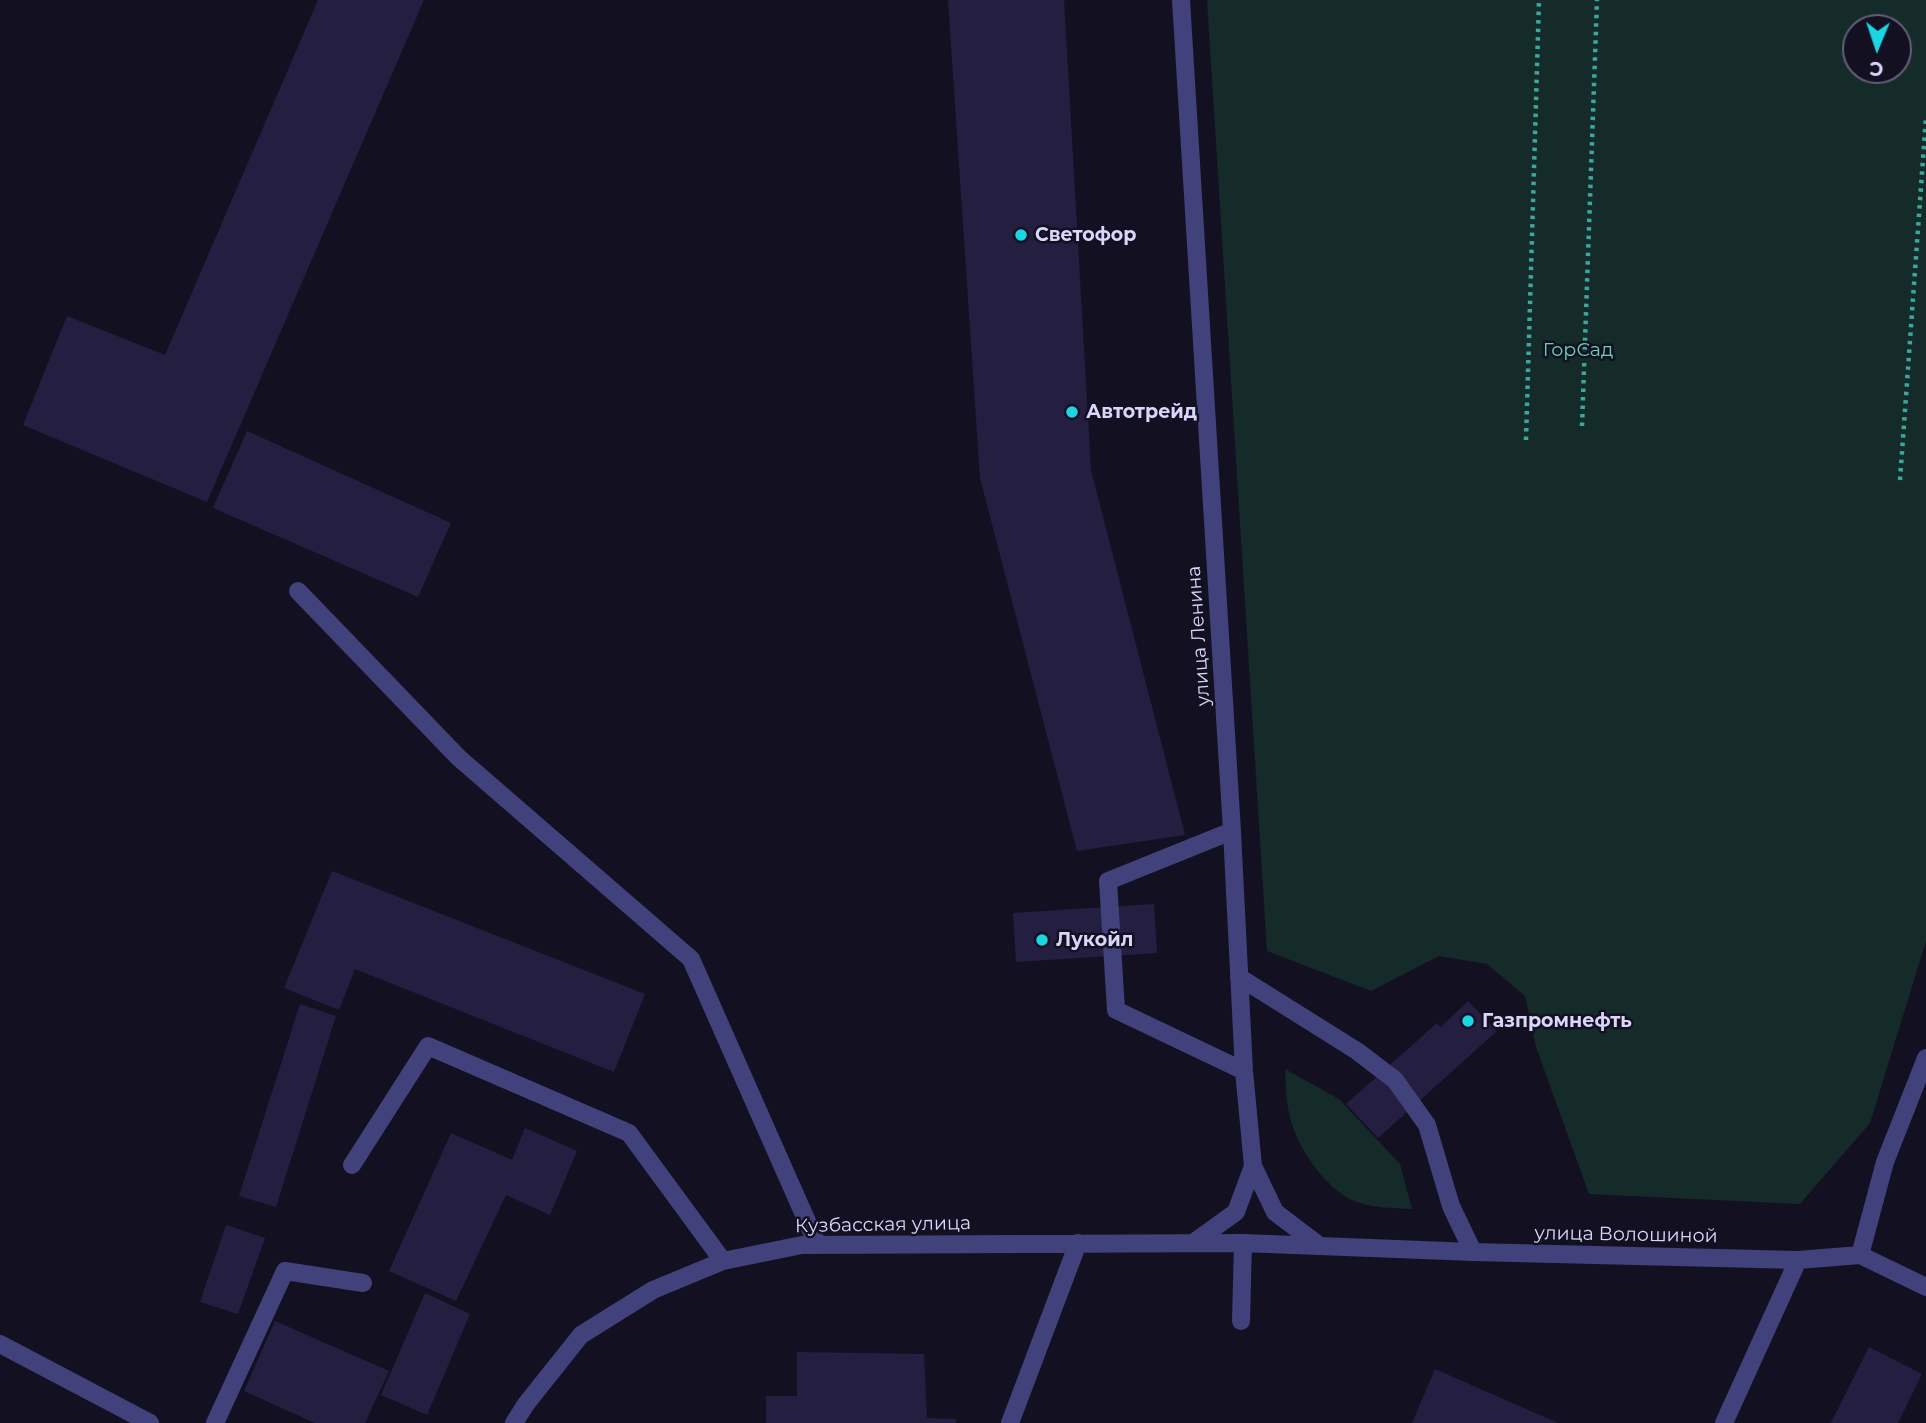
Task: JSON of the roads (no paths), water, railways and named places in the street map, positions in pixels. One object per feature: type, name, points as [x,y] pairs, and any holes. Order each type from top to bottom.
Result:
[{"type":"street","name":"улица Ленина","points":[[1181,0],[1232,831],[1244,1071],[1253,1167],[1275,1212],[1317,1244]]},
{"type":"street","points":[[298,591],[459,758],[691,958],[817,1244]]},
{"type":"street","points":[[1232,831],[1108,881],[1116,1010],[1244,1071]]},
{"type":"street","points":[[1239,976],[1357,1051],[1395,1080],[1427,1125],[1451,1206],[1473,1252]]},
{"type":"street","points":[[352,1165],[428,1046],[629,1133],[723,1261]]},
{"type":"street","points":[[1926,1058],[1885,1163],[1860,1255],[1926,1287]]},
{"type":"street","points":[[1193,1243],[1236,1212],[1253,1167]]},
{"type":"street","points":[[1010,1423],[1078,1243]]},
{"type":"street","points":[[1241,1321],[1243,1243]]},
{"type":"street","name":"Кузбасская улица","points":[[514,1423],[581,1335],[653,1290],[723,1261],[817,1244],[1317,1244]]},
{"type":"street","name":"улица Волошиной","points":[[1317,1244],[1473,1252],[1798,1260],[1860,1255]]},
{"type":"street","points":[[1724,1423],[1798,1260]]},
{"type":"street","points":[[215,1423],[285,1271],[363,1283]]},
{"type":"street","points":[[0,1344],[150,1423]]},
{"type":"place","name":"Светофор","points":[[1021,235]]},
{"type":"place","name":"Автотрейд","points":[[1072,412]]},
{"type":"place","name":"Лукойл","points":[[1042,940]]},
{"type":"place","name":"Газпромнефть","points":[[1468,1021]]},
{"type":"park label","name":"ГорСад","points":[[1578,350]]}]
